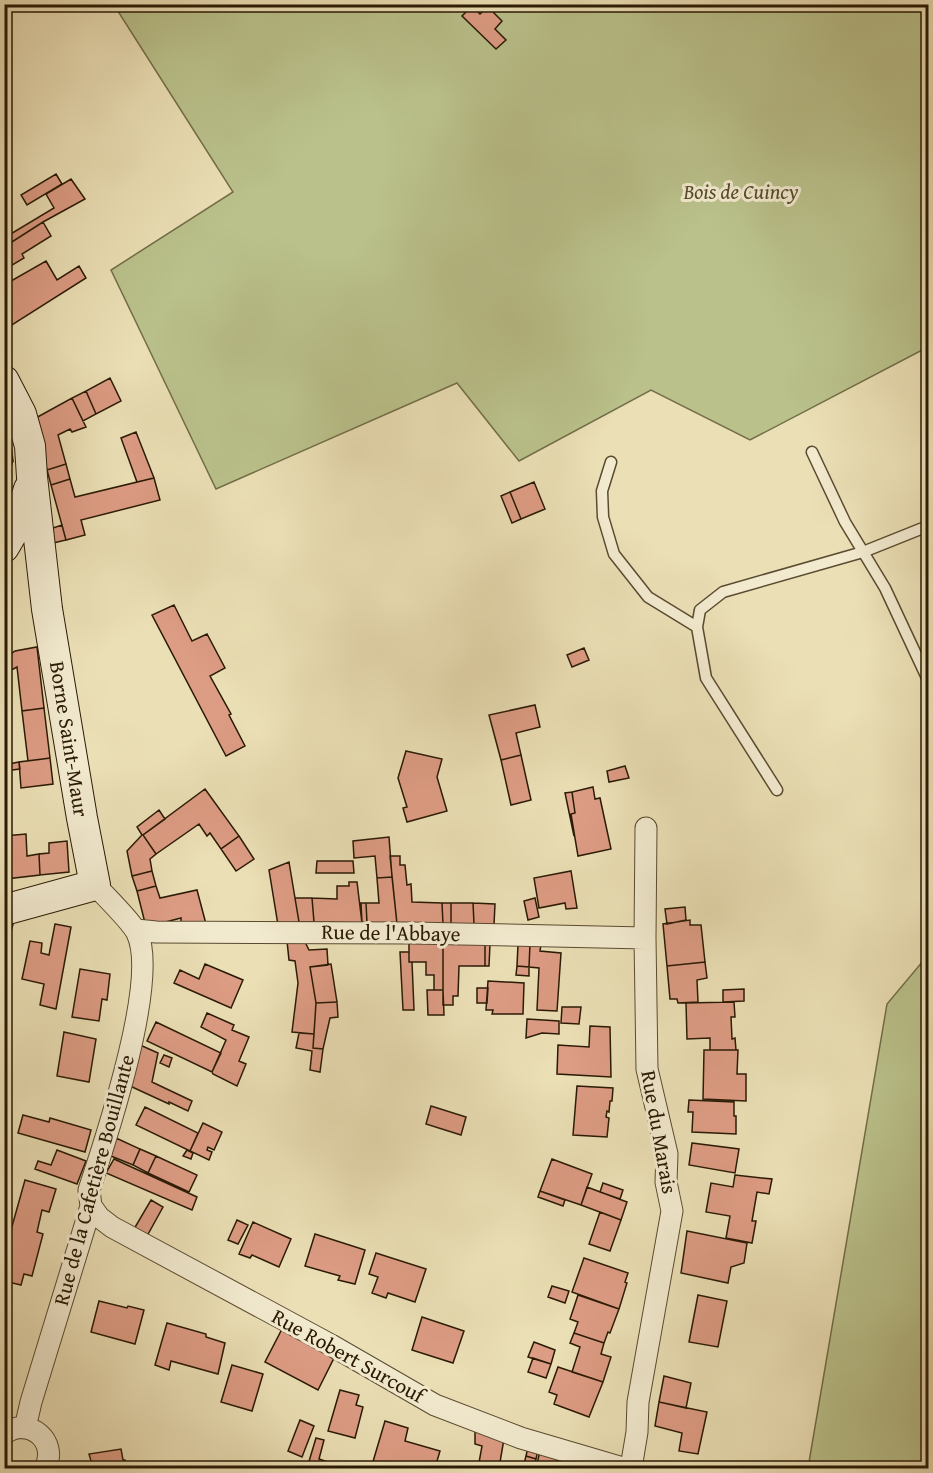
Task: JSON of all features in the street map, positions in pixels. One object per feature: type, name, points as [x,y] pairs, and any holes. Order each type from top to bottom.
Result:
[{"type":"street","name":"Borne Saint-Maur","points":[[4,381],[21,414],[27,432],[46,594],[95,885]]},
{"type":"street","points":[[4,547],[23,510],[32,477]]},
{"type":"street","name":"Borne Saint-Maur","points":[[4,553],[30,567],[46,594]]},
{"type":"street","name":"Rue du Marais","points":[[631,1468],[639,1402],[672,1211],[666,1177],[668,1154],[648,1078],[645,938],[646,828]]},
{"type":"street","points":[[4,910],[95,885],[136,930]]},
{"type":"street","name":"Rue de l'Abbaye","points":[[136,930],[645,938]]},
{"type":"street","name":"Rue de la Cafetière Bouillante","points":[[26,1428],[41,1368],[91,1206],[89,1190],[122,1082],[140,999],[143,958],[136,930]]},
{"type":"street","name":"Rue Robert Surcouf","points":[[91,1206],[99,1217],[112,1227],[331,1345],[435,1405],[521,1438],[623,1468]]},
{"type":"street","points":[[4,1434],[15,1428],[26,1428],[38,1432],[47,1443],[49,1453],[45,1468]]},
{"type":"lane","points":[[812,452],[844,522],[885,588],[928,680]]},
{"type":"lane","points":[[611,462],[602,491],[603,517],[614,554],[648,597],[697,627]]},
{"type":"lane","points":[[777,790],[706,678],[697,627],[700,610],[723,592],[863,552],[928,526]]},
{"type":"green space","name":"Bois de Cuincy","points":[[114,5],[928,5],[928,347],[750,440],[651,390],[519,461],[457,383],[216,489],[111,270],[233,192]]},
{"type":"green space","points":[[928,955],[928,1468],[808,1468],[887,1004]]},
{"type":"building","points":[[472,6],[480,14],[488,7],[502,21],[495,29],[506,40],[496,49],[462,16]]},
{"type":"building","points":[[56,174],[62,184],[27,205],[21,195]]},
{"type":"building","points":[[71,179],[85,199],[4,247],[4,238],[54,208],[46,194]]},
{"type":"building","points":[[43,222],[51,236],[22,254],[24,258],[4,270],[4,247]]},
{"type":"building","points":[[46,261],[57,280],[79,266],[86,278],[4,330],[4,285]]},
{"type":"building","points":[[110,378],[121,401],[96,414],[86,391]]},
{"type":"building","points":[[86,391],[96,414],[83,421],[72,398]]},
{"type":"building","points":[[72,398],[86,427],[72,432],[70,429],[58,435],[66,464],[47,470],[34,419]]},
{"type":"building","points":[[4,424],[10,437],[13,461],[4,458]]},
{"type":"building","points":[[136,432],[154,478],[137,482],[121,438]]},
{"type":"building","points":[[4,458],[13,461],[4,485]]},
{"type":"building","points":[[66,464],[70,479],[51,485],[47,470]]},
{"type":"building","points":[[154,478],[160,500],[81,520],[85,535],[66,540],[51,485],[70,479],[75,497]]},
{"type":"building","points":[[534,482],[545,509],[521,519],[510,492]]},
{"type":"building","points":[[4,491],[13,493],[4,514]]},
{"type":"building","points":[[510,492],[521,519],[512,523],[501,496]]},
{"type":"building","points":[[62,525],[66,540],[53,543],[50,529]]},
{"type":"building","points":[[174,605],[192,641],[207,634],[225,668],[210,676],[245,746],[226,756],[152,615]]},
{"type":"building","points":[[37,647],[44,708],[22,711],[17,667],[4,674],[4,659],[15,651]]},
{"type":"building","points":[[584,648],[589,660],[572,667],[567,655]]},
{"type":"building","points":[[535,705],[540,727],[516,733],[521,755],[501,760],[489,715]]},
{"type":"building","points":[[44,708],[50,758],[28,761],[22,711]]},
{"type":"building","points":[[406,751],[442,759],[437,777],[447,811],[407,822],[403,808],[407,807],[398,778]]},
{"type":"building","points":[[521,755],[531,800],[511,805],[501,760]]},
{"type":"building","points":[[50,758],[53,784],[21,788],[19,762]]},
{"type":"building","points":[[19,762],[20,769],[4,771],[4,765]]},
{"type":"building","points":[[625,766],[629,778],[609,782],[607,771]]},
{"type":"building","points":[[593,787],[595,799],[600,798],[611,849],[578,856],[571,814],[575,813],[572,792]]},
{"type":"building","points":[[205,789],[239,836],[221,849],[210,833],[207,836],[199,824],[156,854],[143,835]]},
{"type":"building","points":[[572,792],[575,813],[571,814],[574,836],[565,793]]},
{"type":"building","points":[[159,810],[165,819],[143,835],[156,854],[150,859],[152,871],[132,876],[127,851],[142,835],[137,827]]},
{"type":"building","points":[[26,834],[27,856],[39,854],[40,875],[6,879],[7,887],[4,888],[4,836]]},
{"type":"building","points":[[239,836],[254,859],[236,871],[221,849]]},
{"type":"building","points":[[389,837],[392,877],[377,878],[375,856],[354,858],[353,841]]},
{"type":"building","points":[[67,841],[69,872],[40,875],[39,854],[49,853],[49,843]]},
{"type":"building","points":[[390,856],[400,856],[400,865],[405,865],[407,885],[411,884],[412,902],[442,903],[443,924],[397,924]]},
{"type":"building","points":[[317,861],[353,861],[354,873],[316,873]]},
{"type":"building","points":[[289,862],[299,922],[278,925],[269,870]]},
{"type":"building","points":[[152,871],[156,886],[137,891],[132,876]]},
{"type":"building","points":[[571,871],[577,908],[566,909],[565,903],[539,908],[534,878]]},
{"type":"building","points":[[392,877],[397,924],[367,923],[366,903],[379,903],[377,878]]},
{"type":"building","points":[[349,882],[357,882],[362,923],[314,922],[312,898],[337,899],[337,886],[349,886]]},
{"type":"building","points":[[156,886],[160,898],[197,890],[206,924],[181,922],[181,918],[146,927],[137,891]]},
{"type":"building","points":[[295,898],[312,898],[314,922],[299,922]]},
{"type":"building","points":[[535,898],[539,917],[528,920],[524,901]]},
{"type":"building","points":[[361,903],[366,903],[367,923],[362,923]]},
{"type":"building","points":[[442,903],[451,903],[451,924],[443,924]]},
{"type":"building","points":[[451,903],[473,903],[474,924],[451,924]]},
{"type":"building","points":[[473,903],[495,904],[494,925],[474,924]]},
{"type":"building","points":[[685,907],[686,920],[667,924],[665,909]]},
{"type":"building","points":[[690,920],[690,925],[701,925],[705,962],[667,966],[663,924]]},
{"type":"building","points":[[13,924],[11,932],[4,951],[4,926]]},
{"type":"building","points":[[55,924],[71,927],[56,1009],[40,1005],[44,984],[22,979],[30,941],[42,943],[41,953],[49,955]]},
{"type":"building","points":[[287,941],[305,942],[309,950],[327,949],[328,965],[310,967],[316,1003],[314,1034],[292,1032],[298,983],[295,961],[289,960]]},
{"type":"building","points":[[409,941],[443,943],[443,990],[434,990],[434,975],[426,975],[426,962],[409,962]]},
{"type":"building","points":[[443,943],[485,944],[485,966],[459,966],[458,996],[453,996],[453,1005],[443,1005]]},
{"type":"building","points":[[485,944],[490,944],[489,966],[485,966]]},
{"type":"building","points":[[518,944],[530,944],[529,967],[517,966]]},
{"type":"building","points":[[530,944],[541,945],[540,951],[561,953],[557,1011],[537,1010],[539,968],[529,967]]},
{"type":"building","points":[[400,952],[409,952],[409,962],[412,962],[414,1010],[403,1010]]},
{"type":"building","points":[[705,962],[707,978],[697,980],[698,1002],[678,1003],[677,999],[670,999],[667,966]]},
{"type":"building","points":[[205,964],[243,980],[231,1008],[174,983],[180,970],[199,979]]},
{"type":"building","points":[[331,964],[337,1002],[316,1003],[310,967]]},
{"type":"building","points":[[517,966],[529,967],[529,976],[516,975]]},
{"type":"building","points":[[80,969],[110,974],[107,1000],[102,999],[99,1021],[72,1017]]},
{"type":"building","points":[[488,981],[524,983],[523,1014],[492,1014],[493,1010],[486,1010]]},
{"type":"building","points":[[477,988],[488,988],[487,1003],[477,1003]]},
{"type":"building","points":[[744,989],[744,1001],[723,1002],[723,990]]},
{"type":"building","points":[[427,990],[443,990],[444,1015],[428,1015]]},
{"type":"building","points":[[337,1002],[338,1017],[330,1018],[323,1049],[313,1048],[316,1003]]},
{"type":"building","points":[[734,1002],[735,1017],[731,1017],[732,1039],[735,1038],[736,1050],[710,1050],[710,1038],[687,1039],[686,1003]]},
{"type":"building","points":[[562,1007],[581,1007],[579,1024],[561,1023]]},
{"type":"building","points":[[207,1013],[234,1025],[232,1030],[249,1037],[239,1061],[246,1064],[237,1086],[212,1072],[226,1040],[201,1027]]},
{"type":"building","points":[[527,1019],[559,1021],[559,1034],[542,1033],[526,1038]]},
{"type":"building","points":[[156,1022],[221,1053],[212,1072],[147,1041]]},
{"type":"building","points":[[590,1026],[610,1027],[611,1077],[557,1074],[558,1045],[589,1047]]},
{"type":"building","points":[[64,1032],[96,1039],[89,1082],[57,1076]]},
{"type":"building","points":[[299,1033],[314,1034],[313,1048],[323,1049],[320,1072],[310,1070],[312,1051],[296,1048]]},
{"type":"building","points":[[140,1045],[158,1053],[152,1082],[192,1101],[188,1111],[130,1086]]},
{"type":"building","points":[[704,1050],[738,1050],[737,1074],[746,1074],[746,1101],[703,1099]]},
{"type":"building","points":[[164,1055],[172,1058],[169,1067],[160,1063]]},
{"type":"building","points":[[577,1086],[613,1088],[612,1101],[610,1101],[606,1117],[609,1118],[607,1137],[573,1135]]},
{"type":"building","points":[[689,1100],[734,1102],[736,1134],[692,1132],[693,1112],[688,1112]]},
{"type":"building","points":[[431,1106],[466,1117],[461,1135],[426,1124]]},
{"type":"building","points":[[145,1107],[198,1133],[190,1151],[136,1125]]},
{"type":"building","points":[[23,1115],[49,1122],[50,1118],[91,1130],[85,1152],[18,1133]]},
{"type":"building","points":[[203,1123],[222,1132],[214,1150],[208,1147],[207,1150],[212,1152],[209,1160],[190,1151]]},
{"type":"building","points":[[116,1138],[140,1149],[133,1165],[111,1156]]},
{"type":"building","points":[[692,1143],[739,1149],[735,1173],[689,1165]]},
{"type":"building","points":[[140,1149],[156,1156],[148,1173],[133,1165]]},
{"type":"building","points":[[57,1150],[86,1161],[77,1184],[35,1169],[38,1161],[51,1165]]},
{"type":"building","points":[[187,1150],[193,1153],[191,1159],[183,1156]]},
{"type":"building","points":[[156,1156],[197,1175],[189,1192],[148,1173]]},
{"type":"building","points":[[114,1159],[197,1197],[192,1210],[106,1173]]},
{"type":"building","points":[[552,1159],[592,1174],[581,1205],[540,1191]]},
{"type":"building","points":[[735,1175],[772,1179],[769,1194],[757,1192],[752,1221],[756,1221],[752,1243],[726,1238],[730,1216],[706,1212],[711,1183],[733,1187]]},
{"type":"building","points":[[25,1180],[56,1189],[49,1212],[42,1210],[37,1232],[43,1234],[32,1276],[24,1274],[21,1285],[4,1281],[4,1255]]},
{"type":"building","points":[[603,1183],[623,1190],[620,1199],[600,1192]]},
{"type":"building","points":[[587,1187],[627,1202],[621,1220],[581,1205]]},
{"type":"building","points":[[540,1191],[565,1200],[563,1206],[538,1197]]},
{"type":"building","points":[[151,1200],[163,1207],[147,1236],[134,1229]]},
{"type":"building","points":[[600,1212],[621,1220],[610,1251],[589,1244]]},
{"type":"building","points":[[237,1220],[248,1225],[238,1244],[228,1240]]},
{"type":"building","points":[[253,1222],[291,1239],[279,1267],[252,1255],[250,1258],[239,1254]]},
{"type":"building","points":[[687,1231],[747,1243],[744,1263],[731,1267],[728,1283],[681,1273]]},
{"type":"building","points":[[315,1234],[365,1250],[355,1284],[338,1280],[340,1276],[305,1266]]},
{"type":"building","points":[[376,1253],[426,1269],[415,1302],[388,1293],[386,1298],[372,1293],[378,1277],[369,1274]]},
{"type":"building","points":[[584,1258],[628,1273],[619,1309],[572,1292]]},
{"type":"building","points":[[552,1286],[569,1291],[565,1303],[548,1297]]},
{"type":"building","points":[[578,1295],[619,1309],[604,1343],[574,1333],[578,1322],[570,1319]]},
{"type":"building","points":[[698,1295],[727,1301],[718,1347],[689,1342]]},
{"type":"building","points":[[99,1301],[144,1310],[135,1344],[91,1332]]},
{"type":"building","points":[[422,1317],[464,1331],[453,1363],[412,1350]]},
{"type":"building","points":[[167,1323],[206,1334],[206,1337],[225,1343],[218,1374],[171,1361],[169,1370],[155,1365]]},
{"type":"building","points":[[282,1329],[335,1356],[318,1390],[265,1362]]},
{"type":"building","points":[[574,1333],[604,1343],[601,1354],[611,1357],[603,1382],[572,1372],[580,1347],[570,1343]]},
{"type":"building","points":[[534,1342],[555,1350],[551,1364],[528,1357]]},
{"type":"building","points":[[533,1358],[551,1364],[546,1378],[528,1372]]},
{"type":"building","points":[[232,1365],[263,1374],[252,1411],[221,1402]]},
{"type":"building","points":[[558,1367],[603,1382],[589,1417],[554,1404],[557,1395],[549,1392]]},
{"type":"building","points":[[664,1376],[691,1383],[686,1408],[659,1402]]},
{"type":"building","points":[[340,1390],[359,1395],[356,1405],[363,1407],[355,1438],[328,1431]]},
{"type":"building","points":[[659,1402],[707,1412],[698,1454],[679,1451],[682,1433],[655,1426]]},
{"type":"building","points":[[300,1420],[314,1426],[302,1457],[288,1451]]},
{"type":"building","points":[[385,1421],[408,1428],[405,1441],[440,1451],[435,1468],[383,1468],[372,1465]]},
{"type":"building","points":[[475,1430],[504,1439],[499,1468],[478,1468],[482,1446],[475,1444]]},
{"type":"building","points":[[316,1438],[324,1440],[319,1459],[328,1462],[326,1468],[307,1468]]},
{"type":"building","points":[[528,1447],[538,1450],[536,1459],[526,1456]]},
{"type":"building","points":[[121,1449],[123,1460],[128,1468],[93,1468],[89,1454]]},
{"type":"building","points":[[540,1451],[558,1457],[555,1468],[536,1468]]},
{"type":"building","points":[[526,1456],[536,1459],[534,1468],[523,1468]]}]
